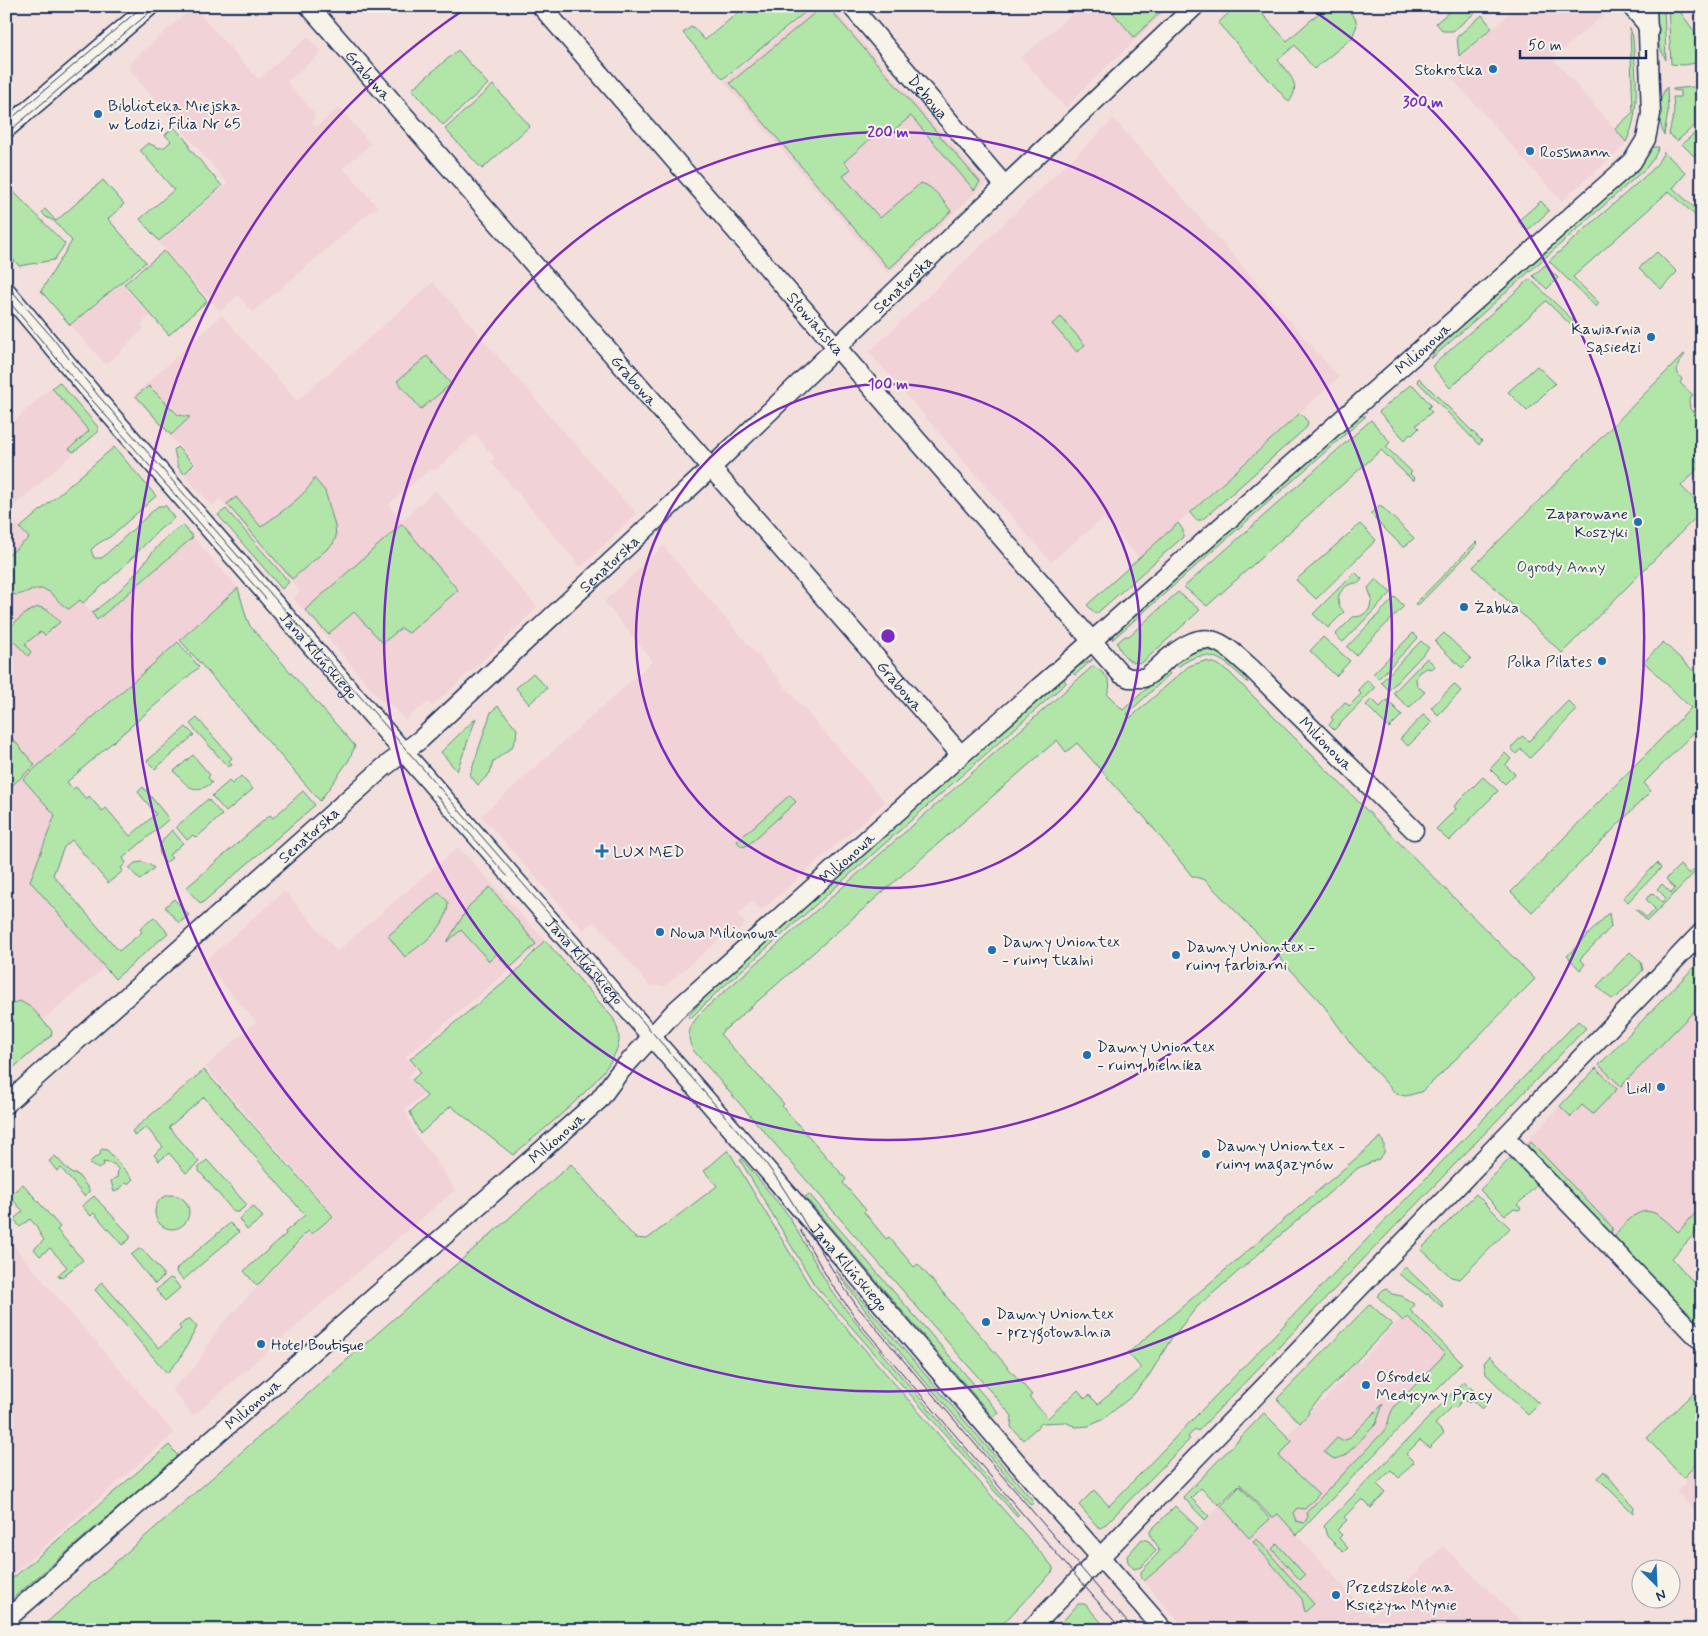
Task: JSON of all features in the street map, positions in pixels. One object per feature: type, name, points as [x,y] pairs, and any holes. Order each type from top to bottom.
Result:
[{"type":"street","points":[[6,130],[150,6]]},
{"type":"street","name":"Grabowa","points":[[309,6],[961,755]]},
{"type":"street","name":"Słowiańska","points":[[541,6],[1092,640]]},
{"type":"street","name":"Dębowa","points":[[851,6],[1005,186]]},
{"type":"street","points":[[1631,6],[1645,22],[1648,30]]},
{"type":"street","name":"Milionowa","points":[[6,1620],[600,1100],[618,1074],[675,1011],[961,755],[1632,162],[1642,147],[1650,123],[1651,98],[1647,6]]},
{"type":"street","name":"Senatorska","points":[[6,1104],[383,768],[421,739],[711,468],[1194,7]]},
{"type":"street","name":"Jana Kilińskiego","points":[[6,291],[94,396],[652,1036],[1164,1630]]},
{"type":"street","name":"Milionowa","points":[[1092,640],[1121,674],[1137,679],[1150,675],[1180,648],[1194,641],[1211,640],[1226,645],[1414,830]]},
{"type":"street","points":[[1030,1630],[1702,932]]},
{"type":"street","points":[[1505,1137],[1702,1342]]},
{"type":"shaded area","points":[[815,6],[831,6],[986,183],[888,274],[724,82]]},
{"type":"shaded area","points":[[1081,6],[1170,7],[1084,88],[1066,108],[1021,58]]},
{"type":"shaded area","points":[[1508,6],[1606,6],[1610,10],[1553,58],[1626,142],[1619,151],[1561,201],[1448,74],[1456,67],[1462,56],[1512,11]]},
{"type":"shaded area","points":[[193,7],[258,79],[308,37],[322,52],[287,82],[315,114],[313,116],[316,119],[312,122],[316,127],[339,107],[371,144],[343,168],[377,206],[253,312],[238,295],[220,311],[159,243],[228,183],[130,71],[129,63]]},
{"type":"shaded area","points":[[1114,119],[1339,377],[1139,558],[1103,518],[1051,562],[869,352]]},
{"type":"shaded area","points":[[433,282],[636,514],[581,567],[491,462],[495,458],[475,434],[434,471],[431,468],[388,505],[402,521],[435,490],[537,607],[505,640],[432,706],[428,702],[405,720],[392,706],[382,701],[293,598],[300,591],[220,499],[212,506],[184,475],[196,464],[133,396],[222,315],[297,401]]},
{"type":"shaded area","points":[[122,284],[150,316],[141,325],[144,329],[106,365],[71,326]]},
{"type":"shaded area","points":[[56,384],[98,432],[7,512],[97,619],[193,537],[238,588],[23,779],[55,815],[30,881],[105,967],[6,1051],[6,428]]},
{"type":"shaded area","points":[[663,546],[885,802],[761,911],[752,901],[737,915],[745,924],[725,941],[721,938],[665,986],[650,986],[594,921],[583,930],[481,816],[653,661],[604,602]]},
{"type":"shaded area","points":[[458,847],[545,940],[406,1056],[416,1069],[407,1077],[423,1094],[405,1110],[414,1133],[434,1157],[455,1190],[193,1416],[172,1389],[196,1366],[217,1329],[309,1233],[312,1236],[335,1216],[205,1067],[256,1022],[204,962],[284,891],[337,951]]},
{"type":"shaded area","points":[[1702,959],[1702,1227],[1672,1258],[1648,1277],[1522,1146]]},
{"type":"shaded area","points":[[6,1233],[16,1249],[174,1433],[6,1580]]},
{"type":"shaded area","points":[[1409,1310],[1462,1363],[1297,1535],[1371,1617],[1443,1546],[1530,1630],[1186,1630],[1144,1581],[1163,1565],[1320,1401],[1322,1402],[1357,1361],[1359,1363]]},
{"type":"shaded area","points":[[1702,1458],[1702,1519],[1677,1492],[1686,1482],[1683,1478]]},
{"type":"green space","points":[[746,6],[813,6],[723,79],[683,33],[692,26],[705,40]]},
{"type":"green space","points":[[823,6],[827,6],[980,182],[974,190],[911,116],[889,134],[883,128],[844,162],[851,169],[843,176],[880,218],[921,183],[935,191],[951,211],[889,269],[730,83]]},
{"type":"green space","points":[[1109,6],[1166,6],[1166,7],[1134,37]]},
{"type":"green space","points":[[1236,6],[1255,6],[1287,41],[1327,6],[1344,6],[1355,18],[1357,25],[1352,38],[1314,69],[1295,45],[1278,60],[1293,80],[1295,90],[1289,102],[1218,23]]},
{"type":"green space","points":[[1456,6],[1457,8],[1459,6],[1475,6],[1477,11],[1453,31],[1443,31],[1436,23]]},
{"type":"green space","points":[[1656,6],[1664,6],[1666,60],[1659,46]]},
{"type":"green space","points":[[1668,6],[1676,6],[1702,42],[1702,62],[1684,65],[1671,64]]},
{"type":"green space","points":[[1482,15],[1492,28],[1459,56],[1457,37]]},
{"type":"green space","points":[[1630,28],[1633,37],[1636,104],[1631,130],[1626,142],[1615,129],[1633,112]]},
{"type":"green space","points":[[458,50],[488,84],[443,125],[412,89]]},
{"type":"green space","points":[[493,85],[530,126],[482,169],[445,129]]},
{"type":"green space","points":[[1702,86],[1702,119],[1677,141],[1669,134],[1674,112],[1673,97],[1680,97],[1680,91],[1673,89]]},
{"type":"green space","points":[[1667,87],[1668,112],[1664,135],[1660,104]]},
{"type":"green space","points":[[174,127],[189,144],[189,148],[222,186],[159,241],[140,219],[174,190],[140,150],[148,143],[159,148],[165,147],[171,141],[165,135]]},
{"type":"green space","points":[[1702,127],[1702,148],[1694,156],[1682,144]]},
{"type":"green space","points":[[1652,147],[1659,147],[1654,158],[1646,168],[1431,359],[1436,348],[1632,174],[1640,166]]},
{"type":"green space","points":[[1664,152],[1686,173],[1673,188],[1702,215],[1699,219],[1669,191],[1573,277],[1599,303],[1596,307],[1549,261],[1651,171]]},
{"type":"green space","points":[[103,180],[124,204],[108,219],[146,262],[70,325],[41,291],[72,241],[54,221],[46,217],[42,212],[45,209],[56,221]]},
{"type":"green space","points":[[6,184],[65,244],[54,260],[19,266],[6,254]]},
{"type":"green space","points":[[1541,201],[1549,211],[1527,231],[1518,221]]},
{"type":"green space","points":[[164,251],[207,301],[169,335],[124,284]]},
{"type":"green space","points":[[1657,252],[1677,272],[1661,289],[1639,268]]},
{"type":"green space","points":[[1545,265],[1558,278],[1547,289],[1533,276]]},
{"type":"green space","points":[[1530,279],[1578,325],[1575,329],[1546,301],[1450,388],[1432,366]]},
{"type":"green space","points":[[1061,317],[1085,345],[1077,352],[1052,324]]},
{"type":"green space","name":"Ogrody Anny","points":[[1684,354],[1677,370],[1682,379],[1680,383],[1693,395],[1689,399],[1690,409],[1702,421],[1702,454],[1696,460],[1701,465],[1681,486],[1697,502],[1702,498],[1702,511],[1562,653],[1473,567]]},
{"type":"green space","points":[[427,356],[451,384],[421,409],[397,381]]},
{"type":"green space","points":[[1537,366],[1555,383],[1527,411],[1508,392]]},
{"type":"green space","points":[[1419,378],[1482,441],[1479,445],[1417,381]]},
{"type":"green space","points":[[59,382],[98,427],[98,432],[74,452],[69,449],[89,431],[52,388]]},
{"type":"green space","points":[[1410,385],[1413,385],[1431,405],[1428,408],[1432,412],[1416,425],[1419,428],[1405,440],[1379,412]]},
{"type":"green space","points":[[149,386],[178,415],[190,417],[171,435],[136,396]]},
{"type":"green space","points":[[1300,413],[1308,422],[1307,427],[1202,520],[1196,520],[1190,513]]},
{"type":"green space","points":[[1359,416],[1366,416],[1112,640],[1115,633]]},
{"type":"green space","points":[[1371,420],[1390,442],[1386,447],[1412,472],[1410,474],[1415,479],[1413,481],[1381,450],[1207,606],[1184,587]]},
{"type":"green space","points":[[114,447],[156,496],[110,537],[91,550],[94,558],[102,558],[158,506],[166,506],[174,518],[83,603],[80,600],[69,609],[49,592],[41,589],[16,595],[6,593],[6,557],[29,538],[20,528]]},
{"type":"green space","points":[[177,447],[194,464],[184,474],[178,467],[174,450]]},
{"type":"green space","points":[[314,478],[325,491],[335,526],[336,537],[333,544],[292,579],[227,504],[236,497],[261,527],[299,498]]},
{"type":"green space","points":[[1380,505],[1414,538],[1404,548],[1370,514]]},
{"type":"green space","points":[[226,509],[289,582],[282,589],[218,515]]},
{"type":"green space","points":[[1178,523],[1183,530],[1183,537],[1096,614],[1087,605]]},
{"type":"green space","points":[[402,524],[458,590],[409,633],[401,628],[383,643],[354,612],[328,634],[305,610]]},
{"type":"green space","points":[[1360,524],[1376,540],[1316,599],[1296,580]]},
{"type":"green space","points":[[183,525],[193,537],[97,620],[92,613],[123,587],[160,544],[174,530]]},
{"type":"green space","points":[[1476,542],[1478,544],[1417,606],[1415,604]]},
{"type":"green space","points":[[1355,572],[1362,579],[1359,583],[1348,585],[1340,593],[1338,602],[1344,612],[1328,628],[1313,614]]},
{"type":"green space","points":[[1376,579],[1391,593],[1343,642],[1335,635],[1353,617],[1361,616],[1369,610],[1372,599],[1368,588]]},
{"type":"green space","points":[[238,588],[250,626],[355,746],[349,760],[320,801],[180,640]]},
{"type":"green space","points":[[1178,592],[1200,610],[1143,662],[1130,661],[1117,643],[1125,636],[1129,636]]},
{"type":"green space","points":[[1395,597],[1404,606],[1356,655],[1347,647]]},
{"type":"green space","points":[[39,607],[48,610],[60,622],[45,635],[40,632],[25,644],[31,652],[28,656],[6,633],[6,627],[8,629],[26,613]]},
{"type":"green space","points":[[1413,633],[1418,638],[1378,679],[1373,674]]},
{"type":"green space","points":[[1444,633],[1471,659],[1462,668],[1435,642]]},
{"type":"green space","points":[[1323,637],[1350,661],[1336,676],[1310,651]]},
{"type":"green space","points":[[1421,641],[1429,648],[1389,690],[1381,682]]},
{"type":"green space","points":[[178,642],[199,667],[67,782],[73,789],[76,787],[86,799],[89,796],[102,811],[106,808],[130,836],[156,814],[138,792],[143,787],[169,819],[123,858],[126,863],[121,868],[123,871],[108,883],[72,840],[64,847],[53,875],[119,951],[142,932],[140,929],[154,917],[168,933],[115,979],[30,881],[55,815],[23,779]]},
{"type":"green space","points":[[1663,642],[1702,679],[1702,724],[1644,783],[1651,791],[1532,912],[1511,892],[1691,708],[1644,662]]},
{"type":"green space","points":[[1205,650],[1221,654],[1236,663],[1244,671],[1248,683],[1232,668],[1216,658],[1198,657],[1178,667],[1175,663],[1187,654]]},
{"type":"green space","points":[[1427,658],[1435,666],[1432,669],[1427,668],[1419,672],[1416,679],[1417,686],[1425,692],[1409,708],[1393,693]]},
{"type":"green space","points":[[1093,659],[1075,675],[1072,672],[1064,679],[1066,683],[715,994],[690,1019],[688,1016],[706,996],[949,777],[1078,666]]},
{"type":"green space","points":[[1205,661],[1217,664],[1229,672],[1535,979],[1421,1092],[1406,1096],[1396,1094],[1352,1045],[1324,1006],[1205,880],[1192,876],[1141,813],[1077,743],[1066,752],[1057,740],[720,1034],[784,1104],[782,1106],[846,1179],[843,1183],[866,1210],[864,1212],[886,1239],[889,1237],[914,1267],[918,1264],[1032,1395],[1029,1397],[1048,1418],[1078,1390],[1085,1399],[1089,1395],[1098,1404],[1141,1368],[1128,1353],[1381,1137],[1384,1144],[1384,1153],[1379,1159],[1358,1168],[1197,1307],[1171,1339],[1150,1374],[1132,1396],[1102,1420],[1089,1426],[1076,1427],[1065,1422],[1042,1423],[1023,1440],[1011,1427],[1012,1416],[693,1050],[689,1037],[691,1026],[707,1007],[1093,666],[1107,677],[1110,685],[1107,694],[1123,710],[1167,670],[1170,674],[1127,714],[1130,718],[1189,666]]},
{"type":"green space","points":[[533,673],[547,688],[529,704],[516,688]]},
{"type":"green space","points":[[1367,680],[1375,688],[1334,730],[1329,725],[1333,720],[1331,717],[1345,702],[1349,706],[1361,694],[1358,690]]},
{"type":"green space","points":[[1454,684],[1461,691],[1438,715],[1431,708]]},
{"type":"green space","points":[[1372,699],[1380,707],[1387,700],[1402,715],[1389,728],[1366,705]]},
{"type":"green space","points":[[1568,701],[1577,710],[1530,758],[1521,749],[1516,754],[1511,748],[1522,736],[1529,741]]},
{"type":"green space","points":[[498,706],[517,729],[516,738],[512,747],[493,762],[490,773],[478,785],[470,775],[491,712]]},
{"type":"green space","points":[[1424,714],[1432,722],[1408,746],[1400,739]]},
{"type":"green space","points":[[197,718],[232,758],[229,761],[232,765],[228,767],[190,724]]},
{"type":"green space","points":[[476,718],[457,771],[441,752]]},
{"type":"green space","points":[[186,727],[194,735],[155,769],[147,761]]},
{"type":"green space","points":[[6,731],[35,765],[6,791]]},
{"type":"green space","points":[[1505,753],[1511,759],[1505,765],[1515,774],[1505,784],[1490,769]]},
{"type":"green space","points":[[193,755],[210,775],[208,777],[212,783],[200,789],[190,787],[174,771]]},
{"type":"green space","points":[[241,776],[253,789],[226,812],[212,796],[229,781],[232,784]]},
{"type":"green space","points":[[1483,777],[1498,791],[1449,841],[1436,829],[1456,809],[1454,806]]},
{"type":"green space","points":[[303,791],[315,805],[201,904],[186,888],[270,815],[273,818]]},
{"type":"green space","points":[[790,795],[796,802],[748,845],[740,845],[737,841]]},
{"type":"green space","points":[[208,799],[222,815],[196,838],[193,835],[187,840],[176,827]]},
{"type":"green space","points":[[172,830],[183,843],[169,855],[172,858],[165,863],[159,850],[162,842]]},
{"type":"green space","points":[[142,862],[154,868],[140,880],[129,868],[135,863]]},
{"type":"green space","points":[[1702,862],[1702,865],[1647,921],[1636,910],[1647,918],[1655,909],[1646,899],[1653,893],[1662,902],[1666,898],[1657,889],[1662,884],[1671,893],[1675,889],[1666,879],[1680,865],[1689,874]]},
{"type":"green space","points":[[1657,863],[1661,868],[1628,902],[1623,898]]},
{"type":"green space","points":[[490,887],[536,944],[509,969],[497,954],[489,961],[461,930],[447,942],[469,906]]},
{"type":"green space","points":[[439,892],[448,902],[444,919],[434,934],[405,957],[388,936]]},
{"type":"green space","points":[[174,899],[189,915],[179,923],[165,907]]},
{"type":"green space","points":[[1609,913],[1611,927],[1580,959],[1585,964],[1580,970],[1567,956]]},
{"type":"green space","points":[[545,940],[616,1023],[619,1041],[614,1055],[605,1070],[575,1102],[513,1155],[451,1106],[420,1134],[410,1112],[427,1096],[412,1080],[421,1072],[410,1059],[511,977]]},
{"type":"green space","points":[[1630,952],[1641,962],[1643,970],[1613,999],[1597,986]]},
{"type":"green space","points":[[1702,959],[1702,1003],[1621,1086],[1599,1065]]},
{"type":"green space","points":[[20,1001],[32,1008],[52,1031],[51,1036],[6,1074],[6,1028],[12,1022],[6,1015],[6,1010],[14,1003]]},
{"type":"green space","points":[[1578,1021],[1586,1028],[1198,1431],[1195,1429],[1188,1437],[1190,1439],[1104,1526],[1100,1528],[1097,1526],[1079,1505],[1094,1490],[1109,1506]]},
{"type":"green space","points":[[1596,1068],[1617,1089],[1593,1114],[1582,1105],[1571,1117],[1560,1106]]},
{"type":"green space","points":[[204,1070],[333,1216],[312,1234],[308,1231],[257,1286],[244,1271],[305,1215],[204,1097],[169,1127],[199,1162],[186,1173],[169,1153],[159,1161],[154,1155],[163,1147],[146,1127],[135,1136],[132,1131]]},
{"type":"green space","points":[[1531,1142],[1613,1228],[1609,1238],[1525,1149]]},
{"type":"green space","points":[[102,1149],[107,1150],[133,1179],[114,1192],[111,1181],[117,1178],[118,1169],[114,1164],[103,1162],[104,1165],[99,1169],[89,1164],[101,1154],[100,1151]]},
{"type":"green space","points":[[728,1150],[810,1286],[1053,1567],[1053,1571],[997,1630],[38,1630],[571,1164],[635,1238],[647,1239],[717,1186],[704,1171]]},
{"type":"green space","points":[[1516,1152],[1542,1180],[1517,1205],[1521,1208],[1519,1210],[1513,1209],[1505,1215],[1480,1190]]},
{"type":"green space","points":[[55,1156],[72,1174],[77,1174],[89,1189],[89,1192],[84,1196],[61,1168],[57,1171],[49,1161]]},
{"type":"green space","points":[[742,1159],[788,1215],[831,1290],[856,1323],[1019,1515],[1017,1517],[814,1284],[740,1160]]},
{"type":"green space","points":[[207,1160],[247,1205],[238,1212],[234,1212],[199,1171],[199,1167]]},
{"type":"green space","points":[[23,1184],[60,1227],[57,1230],[83,1260],[62,1277],[57,1276],[67,1267],[50,1248],[40,1256],[34,1249],[44,1240],[38,1228],[30,1219],[20,1227],[14,1219],[23,1211],[9,1196]]},
{"type":"green space","points":[[809,1194],[999,1413],[993,1417],[805,1197]]},
{"type":"green space","points":[[1476,1194],[1510,1228],[1460,1279],[1451,1277],[1421,1249]]},
{"type":"green space","points":[[172,1195],[179,1196],[184,1200],[188,1205],[188,1219],[184,1224],[179,1228],[172,1229],[165,1228],[160,1224],[156,1219],[155,1212],[156,1205],[160,1200],[165,1196]]},
{"type":"green space","points":[[94,1196],[130,1235],[130,1239],[122,1245],[94,1213],[91,1216],[82,1206]]},
{"type":"green space","points":[[253,1206],[263,1217],[247,1230],[239,1219]]},
{"type":"green space","points":[[1702,1206],[1702,1226],[1672,1258],[1702,1292],[1702,1320],[1693,1321],[1613,1242],[1617,1232],[1636,1214],[1649,1211],[1655,1213],[1678,1232]]},
{"type":"green space","points":[[230,1223],[239,1232],[183,1280],[176,1272],[177,1268]]},
{"type":"green space","points":[[142,1249],[163,1273],[163,1277],[155,1284],[131,1255]]},
{"type":"green space","points":[[1405,1267],[1439,1299],[1443,1308],[1428,1294],[1399,1274]]},
{"type":"green space","points":[[835,1269],[1034,1502],[1031,1505],[875,1323]]},
{"type":"green space","points":[[170,1278],[180,1288],[165,1301],[156,1290]]},
{"type":"green space","points":[[102,1282],[159,1348],[181,1329],[179,1326],[189,1318],[197,1327],[179,1360],[167,1373],[95,1290]]},
{"type":"green space","points":[[1385,1288],[1392,1294],[1402,1296],[1415,1305],[1410,1310],[1462,1363],[1297,1535],[1278,1514],[1272,1518],[1240,1484],[1219,1505],[1201,1488],[1191,1498],[1209,1516],[1205,1520],[1183,1497],[1264,1413],[1292,1441],[1279,1456],[1319,1494],[1305,1509],[1297,1508],[1293,1513],[1296,1521],[1304,1523],[1308,1517],[1307,1512],[1383,1432],[1395,1406],[1445,1354],[1408,1317],[1403,1321],[1377,1296]]},
{"type":"green space","points":[[1370,1304],[1392,1324],[1308,1411],[1309,1413],[1300,1423],[1277,1399]]},
{"type":"green space","points":[[1490,1356],[1539,1404],[1528,1415],[1486,1374],[1484,1363]]},
{"type":"green space","points":[[1464,1381],[1487,1404],[1482,1409],[1472,1400],[1469,1403],[1464,1399],[1455,1408],[1452,1407],[1435,1424],[1444,1433],[1429,1448],[1420,1440],[1406,1454],[1414,1462],[1399,1478],[1391,1470],[1377,1484],[1385,1492],[1371,1508],[1362,1499],[1344,1517],[1347,1520],[1337,1530],[1342,1535],[1339,1538],[1348,1548],[1343,1552],[1327,1536],[1324,1526]]},
{"type":"green space","points":[[1693,1393],[1702,1394],[1702,1458],[1683,1478],[1647,1438]]},
{"type":"green space","points":[[1383,1404],[1376,1424],[1345,1456],[1334,1459],[1324,1452],[1337,1438],[1342,1441],[1348,1439]]},
{"type":"green space","points":[[169,1445],[178,1456],[12,1599],[6,1593],[6,1584]]},
{"type":"green space","points":[[1604,1471],[1634,1507],[1633,1513],[1598,1478]]},
{"type":"green space","points":[[1240,1486],[1270,1519],[1249,1538],[1221,1506]]},
{"type":"green space","points":[[1175,1506],[1198,1528],[1163,1565],[1144,1581],[1141,1577],[1141,1572],[1159,1552],[1150,1531]]},
{"type":"green space","points":[[1142,1539],[1149,1541],[1156,1551],[1141,1567],[1134,1569],[1128,1562],[1127,1556]]},
{"type":"green space","points":[[1257,1539],[1314,1604],[1305,1612],[1302,1599],[1253,1542]]},
{"type":"green space","points":[[1277,1544],[1305,1575],[1300,1580],[1272,1549]]},
{"type":"green space","points":[[1078,1604],[1085,1604],[1108,1630],[1055,1630]]},
{"type":"tram line","points":[[6,123],[143,6]]},
{"type":"tram line","points":[[6,134],[157,6]]},
{"type":"tram line","points":[[6,284],[51,336],[97,394],[765,1162],[857,1306],[1134,1630]]},
{"type":"tram line","points":[[6,298],[72,377],[266,599]]},
{"type":"tram line","points":[[436,795],[507,876]]},
{"type":"tram line","points":[[800,1230],[830,1282],[861,1325],[1122,1630]]},
{"type":"place","name":"Stokrotka","points":[[1493,69]]},
{"type":"place","name":"Biblioteka Miejska w Łodzi, Filia Nr 65","points":[[98,114]]},
{"type":"place","name":"Rossmann","points":[[1530,151]]},
{"type":"place","name":"Kawiarnia Sąsiedzi","points":[[1651,337]]},
{"type":"place","name":"Zaparowane Koszyki","points":[[1638,522]]},
{"type":"place","name":"Żabka","points":[[1464,607]]},
{"type":"place","name":"Polka Pilates","points":[[1602,661]]},
{"type":"place","name":"LUX MED","points":[[602,851]]},
{"type":"place","name":"Nowa Milionowa","points":[[660,932]]},
{"type":"place","name":"Dawny Uniontex - ruiny tkalni","points":[[992,950]]},
{"type":"place","name":"Dawny Uniontex - ruiny farbiarni","points":[[1176,955]]},
{"type":"place","name":"Dawny Uniontex - ruiny bielnika","points":[[1087,1055]]},
{"type":"place","name":"Lidl","points":[[1661,1087]]},
{"type":"place","name":"Dawny Uniontex - ruiny magazynów","points":[[1206,1154]]},
{"type":"place","name":"Dawny Uniontex - przygotowalnia","points":[[986,1322]]},
{"type":"place","name":"Hotel Boutique","points":[[261,1344]]},
{"type":"place","name":"Ośrodek Medycyny Pracy","points":[[1366,1385]]},
{"type":"place","name":"Przedszkole na Księżym Młynie","points":[[1336,1595]]}]
